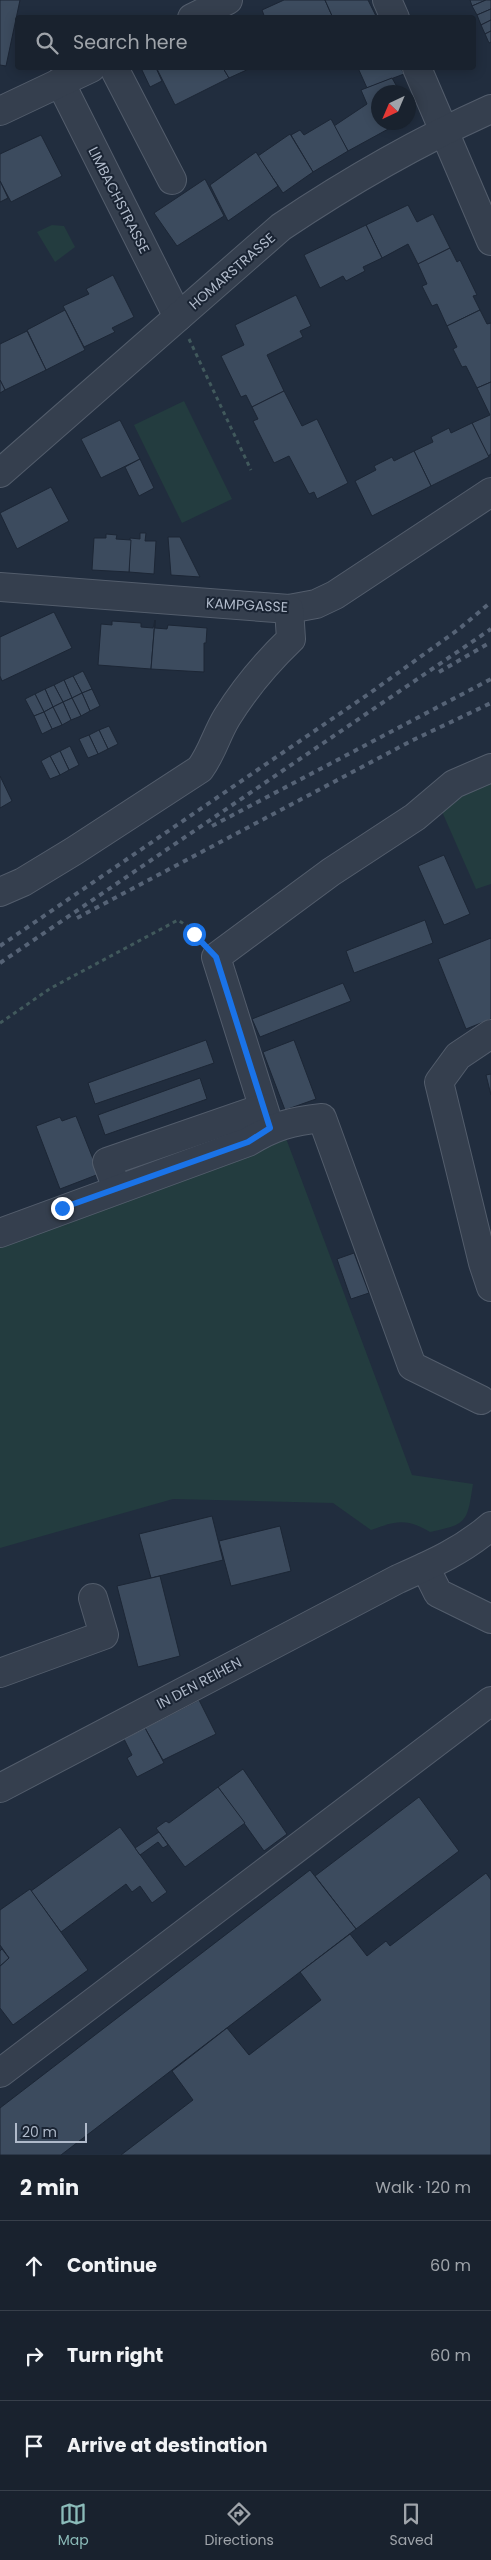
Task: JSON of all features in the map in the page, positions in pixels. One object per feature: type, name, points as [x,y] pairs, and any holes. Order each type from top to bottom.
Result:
[{"type":"street","points":[[198,15],[228,0]]},
{"type":"street","points":[[387,0],[394,15]]},
{"type":"street","points":[[0,111],[87,70]]},
{"type":"street","points":[[115,70],[172,180]]},
{"type":"street","points":[[418,70],[491,241]]},
{"type":"street","name":"LIMBACHSTRASSE","points":[[60,82],[178,317]]},
{"type":"street","name":"HOMARSTRASSE","points":[[0,473],[287,223],[372,169],[491,109]]},
{"type":"street","name":"KAMPGASSE","points":[[0,587],[289,610],[316,604],[335,595],[491,492]]},
{"type":"street","points":[[0,892],[23,882],[74,851],[200,769],[212,753],[226,719],[248,686],[265,663],[291,639],[289,610]]},
{"type":"street","points":[[267,1118],[216,957],[331,872],[415,817],[454,784],[491,768]]},
{"type":"street","points":[[491,1034],[458,1056],[439,1082],[483,1263],[491,1287]]},
{"type":"street","points":[[0,1233],[248,1142],[267,1118]]},
{"type":"street","points":[[267,1118],[298,1120],[322,1118],[412,1366],[481,1400]]},
{"type":"street","name":"IN DEN REIHEN","points":[[0,1788],[398,1579],[468,1545],[491,1526]]},
{"type":"street","points":[[425,1567],[438,1593],[491,1619]]},
{"type":"street","points":[[0,1673],[104,1635],[93,1598]]},
{"type":"street","points":[[0,2073],[491,1701]]},
{"type":"path","points":[[178,317],[251,470]]},
{"type":"path","points":[[0,1023],[51,988],[178,920],[190,928],[216,957]]},
{"type":"green space","points":[[52,225],[64,226],[75,247],[55,262],[37,232]]},
{"type":"green space","points":[[184,401],[232,499],[182,523],[134,425]]},
{"type":"green space","points":[[491,779],[491,884],[476,889],[440,807]]},
{"type":"green space","points":[[284,1133],[412,1475],[473,1484],[467,1514],[464,1519],[452,1526],[430,1532],[401,1522],[371,1530],[333,1503],[173,1499],[0,1548],[0,1238]]},
{"type":"building","points":[[0,0],[20,0],[17,15],[15,15],[6,66],[0,65]]},
{"type":"building","points":[[284,0],[325,0],[332,15],[264,15],[262,10]]},
{"type":"building","points":[[325,0],[368,0],[376,15],[332,15]]},
{"type":"building","points":[[470,0],[486,0],[472,6]]},
{"type":"building","points":[[486,0],[491,0],[491,9],[477,15],[472,6]]},
{"type":"building","points":[[491,9],[491,20],[481,25],[477,15]]},
{"type":"building","points":[[491,20],[491,31],[485,34],[481,25]]},
{"type":"building","points":[[491,31],[491,42],[489,43],[485,34]]},
{"type":"building","points":[[142,70],[157,70],[162,81],[150,87]]},
{"type":"building","points":[[158,70],[224,70],[229,78],[175,105]]},
{"type":"building","points":[[224,70],[247,70],[229,78]]},
{"type":"building","points":[[359,70],[402,70],[404,74],[371,85],[367,88]]},
{"type":"building","points":[[392,78],[396,85],[374,85]]},
{"type":"building","points":[[371,86],[371,130],[386,130],[348,151],[334,126],[367,104],[361,90]]},
{"type":"building","points":[[331,119],[348,151],[313,172],[291,135],[300,130],[304,135]]},
{"type":"building","points":[[290,134],[313,172],[283,193],[258,156]]},
{"type":"building","points":[[41,135],[62,176],[11,202],[0,181],[0,154]]},
{"type":"building","points":[[256,152],[278,186],[228,221],[210,185]]},
{"type":"building","points":[[205,179],[224,216],[177,246],[154,213]]},
{"type":"building","points":[[0,181],[8,198],[0,202]]},
{"type":"building","points":[[408,205],[417,222],[433,214],[450,248],[418,264],[408,244],[382,258],[366,225]]},
{"type":"building","points":[[366,225],[382,258],[363,267],[365,271],[346,281],[343,276],[320,288],[304,255]]},
{"type":"building","points":[[450,248],[457,262],[460,260],[477,295],[473,296],[480,310],[447,326],[437,304],[432,306],[422,286],[427,284],[418,264]]},
{"type":"building","points":[[113,275],[134,317],[112,328],[115,332],[84,347],[63,306],[89,294],[86,289]]},
{"type":"building","points":[[296,295],[311,326],[300,331],[303,337],[267,355],[284,391],[252,407],[246,395],[241,397],[221,356],[244,345],[235,325]]},
{"type":"building","points":[[65,310],[85,350],[46,370],[27,330]]},
{"type":"building","points":[[480,310],[487,324],[491,323],[491,382],[477,388],[466,366],[462,367],[453,349],[457,347],[447,326]]},
{"type":"building","points":[[27,331],[46,370],[5,390],[0,380],[0,344]]},
{"type":"building","points":[[0,380],[5,390],[0,393]]},
{"type":"building","points":[[491,382],[491,454],[488,456],[472,423],[490,415],[477,388]]},
{"type":"building","points":[[284,391],[302,426],[317,419],[348,483],[317,499],[314,492],[309,494],[289,456],[274,463],[253,421],[258,419],[252,407]]},
{"type":"building","points":[[120,420],[140,459],[101,478],[81,439]]},
{"type":"building","points":[[472,423],[489,457],[431,486],[414,451],[433,442],[431,437],[449,428],[451,433]]},
{"type":"building","points":[[414,451],[431,486],[372,516],[355,481],[376,470],[374,466],[392,457],[394,461]]},
{"type":"building","points":[[140,459],[154,488],[139,496],[125,467]]},
{"type":"building","points":[[51,487],[69,521],[17,549],[0,513]]},
{"type":"building","points":[[140,533],[146,533],[145,541],[156,541],[154,574],[129,572],[130,538],[140,539]]},
{"type":"building","points":[[106,534],[117,535],[116,539],[131,540],[129,572],[92,570],[94,538],[106,538]]},
{"type":"building","points":[[168,537],[180,537],[200,577],[171,575]]},
{"type":"building","points":[[54,612],[72,648],[2,681],[0,676],[0,637]]},
{"type":"building","points":[[155,620],[151,669],[98,665],[101,624],[112,625],[112,621],[141,623],[141,627],[153,628]]},
{"type":"building","points":[[155,620],[155,628],[167,629],[168,625],[207,628],[206,643],[204,643],[204,672],[151,669]]},
{"type":"building","points":[[83,671],[92,689],[82,693],[73,676]]},
{"type":"building","points":[[73,676],[82,693],[72,698],[64,680]]},
{"type":"building","points":[[64,680],[72,698],[63,702],[54,685]]},
{"type":"building","points":[[54,685],[63,702],[53,707],[45,689]]},
{"type":"building","points":[[45,689],[53,707],[44,712],[35,694]]},
{"type":"building","points":[[92,689],[100,706],[90,711],[82,693]]},
{"type":"building","points":[[82,693],[90,711],[81,716],[72,698]]},
{"type":"building","points":[[35,694],[44,712],[34,716],[25,699]]},
{"type":"building","points":[[72,698],[81,716],[71,720],[63,702]]},
{"type":"building","points":[[63,702],[71,720],[62,725],[53,707]]},
{"type":"building","points":[[53,707],[62,725],[52,729],[44,712]]},
{"type":"building","points":[[44,712],[52,729],[42,734],[34,716]]},
{"type":"building","points":[[109,726],[118,744],[108,749],[99,730]]},
{"type":"building","points":[[99,730],[108,749],[98,754],[89,735]]},
{"type":"building","points":[[89,735],[98,754],[88,758],[79,739]]},
{"type":"building","points":[[70,746],[79,765],[69,770],[60,751]]},
{"type":"building","points":[[60,751],[69,770],[60,775],[50,756]]},
{"type":"building","points":[[50,756],[60,775],[50,779],[41,761]]},
{"type":"building","points":[[0,776],[12,801],[0,808]]},
{"type":"building","points":[[444,855],[470,914],[444,925],[418,866]]},
{"type":"building","points":[[425,920],[433,943],[354,973],[346,951]]},
{"type":"building","points":[[491,938],[491,1019],[466,1029],[438,959]]},
{"type":"building","points":[[343,983],[351,1001],[260,1037],[252,1019]]},
{"type":"building","points":[[206,1040],[214,1063],[95,1104],[88,1083]]},
{"type":"building","points":[[294,1040],[316,1099],[285,1110],[263,1052]]},
{"type":"building","points":[[491,1074],[491,1095],[486,1075]]},
{"type":"building","points":[[200,1078],[207,1099],[105,1135],[98,1115]]},
{"type":"building","points":[[76,1116],[99,1174],[60,1189],[36,1126],[60,1117],[62,1121]]},
{"type":"building","points":[[354,1253],[369,1293],[351,1299],[337,1259]]},
{"type":"building","points":[[212,1516],[223,1560],[151,1578],[139,1534]]},
{"type":"building","points":[[280,1526],[291,1571],[231,1586],[219,1541]]},
{"type":"building","points":[[160,1576],[180,1656],[138,1667],[117,1586]]},
{"type":"building","points":[[199,1700],[216,1734],[163,1760],[145,1728]]},
{"type":"building","points":[[145,1728],[164,1763],[137,1777],[127,1758],[132,1755],[124,1739]]},
{"type":"building","points":[[243,1769],[287,1834],[264,1851],[218,1787]]},
{"type":"building","points":[[218,1787],[245,1823],[185,1867],[156,1828],[166,1821],[169,1823]]},
{"type":"building","points":[[419,1797],[459,1851],[356,1929],[315,1876]]},
{"type":"building","points":[[120,1827],[167,1892],[152,1903],[140,1886],[132,1892],[126,1884],[61,1932],[31,1891]]},
{"type":"building","points":[[159,1832],[168,1845],[163,1848],[158,1842],[140,1855],[135,1848]]},
{"type":"building","points":[[310,1870],[356,1929],[61,2155],[0,2155],[0,2108]]},
{"type":"building","points":[[486,1873],[491,1880],[491,2155],[121,2155],[193,2100],[172,2071],[227,2028],[249,2055],[321,2000],[300,1972],[350,1934],[367,1956],[386,1941],[390,1946]]},
{"type":"building","points":[[30,1889],[88,1970],[13,2025],[0,2008],[0,1966],[9,1958],[0,1945],[0,1910]]},
{"type":"building","points":[[2,1949],[9,1958],[0,1966],[0,1951]]},
{"type":"railway","points":[[0,946],[370,693],[459,629],[491,602]]},
{"type":"railway","points":[[0,963],[491,629]]},
{"type":"railway","points":[[439,672],[491,642]]},
{"type":"railway","points":[[212,826],[491,679]]},
{"type":"railway","points":[[77,918],[411,741],[491,703]]},
{"type":"route","points":[[62,1208],[248,1142],[270,1128],[220,977],[216,957],[194,934]]}]
